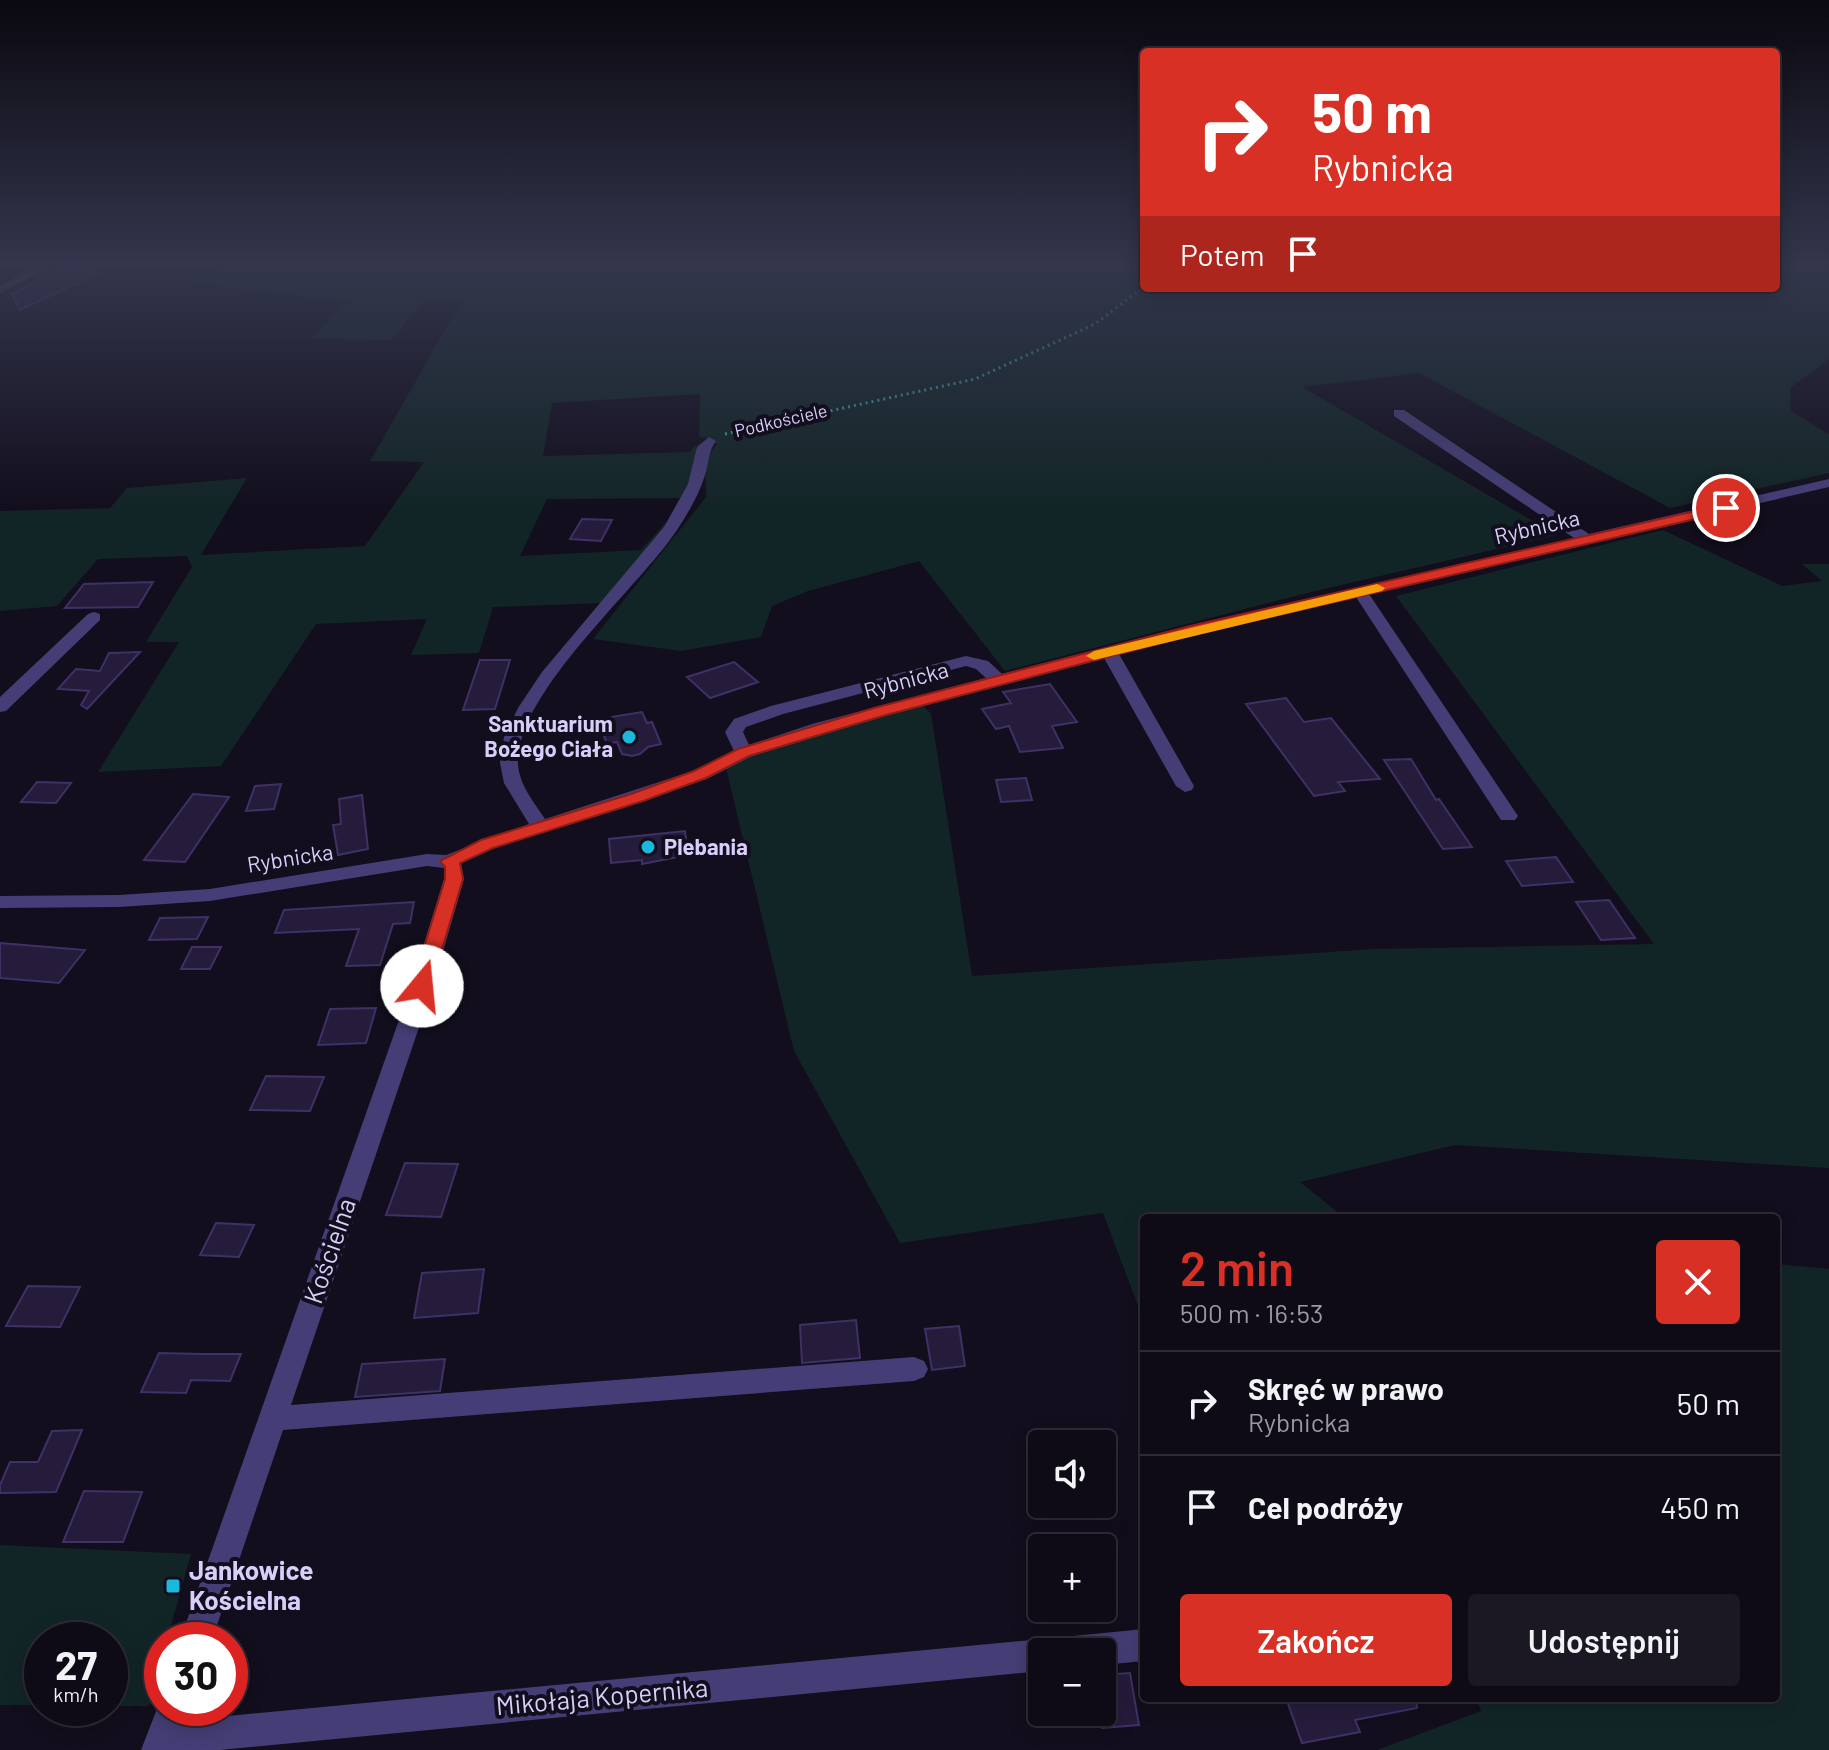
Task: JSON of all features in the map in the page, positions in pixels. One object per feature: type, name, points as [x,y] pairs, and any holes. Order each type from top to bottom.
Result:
[{"type":"street","points":[[1399,413],[1588,540]]},
{"type":"street","name":"Podkościele","points":[[541,827],[517,797],[509,761],[513,731],[530,699],[669,531],[693,488],[701,468],[703,448],[709,441]]},
{"type":"street","name":"Rybnicka","points":[[0,902],[119,901],[210,895],[419,861],[449,861],[487,844],[700,775],[744,753],[818,728],[1109,652],[1829,483]]},
{"type":"street","points":[[1360,592],[1508,816]]},
{"type":"street","points":[[0,707],[94,617]]},
{"type":"street","points":[[1109,652],[1185,786]]},
{"type":"street","points":[[744,753],[734,732],[740,723],[777,710],[966,661],[982,665],[998,680]]},
{"type":"street","name":"Kościelna","points":[[202,1622],[422,986],[454,879],[454,867],[449,861]]},
{"type":"street","points":[[271,1419],[914,1369]]},
{"type":"street","points":[[1116,1648],[1140,1645]]},
{"type":"street","name":"Mikołaja Kopernika","points":[[164,1732],[1028,1656]]},
{"type":"path","name":"Podkościele","points":[[709,441],[748,428],[975,379],[1052,344]]},
{"type":"green space","points":[[437,344],[1829,344],[1829,359],[1790,388],[1791,411],[1829,434],[1829,473],[1670,508],[1419,373],[1302,387],[1557,535],[1307,593],[1005,671],[919,561],[808,591],[772,606],[761,637],[681,651],[593,639],[706,497],[705,460],[717,444],[699,437],[700,394],[552,403],[543,456],[690,452],[695,445],[697,452],[696,472],[684,498],[547,499],[520,556],[641,550],[666,522],[663,532],[602,603],[493,607],[479,653],[411,655],[427,619],[316,624],[221,766],[98,772],[179,642],[146,642],[192,567],[187,556],[98,559],[57,606],[0,611],[0,511],[110,508],[127,488],[247,478],[201,555],[365,546],[424,462],[370,461]]},
{"type":"green space","points":[[1663,530],[1782,586],[1822,581],[1802,564],[1829,564],[1829,1168],[1455,1145],[1300,1182],[1340,1214],[1140,1214],[1140,1311],[1103,1213],[900,1243],[794,1051],[726,768],[747,756],[921,703],[931,714],[972,976],[1374,949],[1654,944],[1396,596]]},
{"type":"green space","points":[[1780,1264],[1829,1269],[1829,1750],[1377,1750],[1481,1711],[1478,1702],[1780,1702]]},
{"type":"green space","points":[[0,1545],[191,1554],[172,1622],[144,1622],[144,1706],[128,1706],[128,1622],[24,1622],[24,1705],[0,1705]]},
{"type":"building","points":[[582,519],[612,520],[601,541],[570,539]]},
{"type":"building","points":[[153,582],[138,607],[65,608],[84,584]]},
{"type":"building","points":[[140,652],[87,709],[81,705],[89,691],[58,689],[76,669],[100,671],[109,653]]},
{"type":"building","points":[[480,660],[510,660],[495,709],[463,710]]},
{"type":"building","points":[[734,662],[758,682],[710,698],[687,677]]},
{"type":"building","points":[[1050,684],[1077,722],[1052,726],[1063,748],[1020,752],[1009,726],[996,729],[982,709],[1011,703],[1003,692]]},
{"type":"building","points":[[1286,698],[1304,722],[1331,718],[1380,779],[1338,782],[1345,791],[1314,796],[1246,704]]},
{"type":"building","name":"Sanktuarium Bożego Ciała","points":[[642,712],[647,723],[652,722],[661,744],[632,756],[622,754],[617,742],[607,744],[599,722],[606,721],[605,718]]},
{"type":"building","points":[[1411,759],[1436,800],[1439,799],[1472,847],[1443,849],[1384,760]]},
{"type":"building","points":[[1026,778],[1032,800],[1001,802],[996,780]]},
{"type":"building","points":[[37,782],[71,783],[56,803],[21,802]]},
{"type":"building","points":[[281,784],[274,809],[246,811],[255,786]]},
{"type":"building","points":[[193,794],[229,797],[185,862],[144,860]]},
{"type":"building","points":[[362,795],[368,849],[338,855],[333,825],[341,824],[339,799]]},
{"type":"building","name":"Plebania","points":[[685,831],[688,855],[642,864],[642,860],[611,863],[609,839]]},
{"type":"building","points":[[1556,857],[1573,882],[1522,886],[1506,861]]},
{"type":"building","points":[[1609,900],[1635,938],[1601,940],[1576,902]]},
{"type":"building","points":[[414,902],[410,923],[393,924],[380,965],[346,966],[359,929],[275,933],[284,910]]},
{"type":"building","points":[[208,917],[197,939],[149,940],[160,918]]},
{"type":"building","points":[[0,943],[85,950],[59,983],[0,978]]},
{"type":"building","points":[[192,947],[221,947],[210,969],[181,969]]},
{"type":"building","points":[[376,1008],[366,1043],[318,1045],[330,1009]]},
{"type":"building","points":[[266,1076],[324,1077],[310,1111],[250,1110]]},
{"type":"building","points":[[405,1163],[458,1164],[441,1217],[386,1215]]},
{"type":"building","points":[[216,1223],[254,1225],[239,1257],[200,1255]]},
{"type":"building","points":[[484,1269],[478,1313],[414,1318],[422,1273]]},
{"type":"building","points":[[28,1286],[80,1287],[60,1327],[6,1326]]},
{"type":"building","points":[[856,1320],[860,1358],[802,1363],[800,1325]]},
{"type":"building","points":[[959,1326],[965,1366],[932,1370],[925,1329]]},
{"type":"building","points":[[159,1353],[241,1354],[230,1381],[191,1380],[186,1393],[141,1392]]},
{"type":"building","points":[[445,1359],[440,1391],[355,1397],[362,1364]]},
{"type":"building","points":[[82,1430],[56,1492],[0,1493],[0,1485],[10,1462],[38,1462],[52,1431]]},
{"type":"building","points":[[84,1491],[142,1492],[123,1542],[63,1542]]},
{"type":"building","points":[[1130,1673],[1139,1725],[1102,1728],[1116,1726],[1116,1674]]},
{"type":"building","points":[[1287,1702],[1416,1702],[1417,1708],[1355,1720],[1360,1732],[1302,1743]]},
{"type":"slow traffic","points":[[1094,656],[1377,588]]},
{"type":"place","name":"Sanktuarium Bożego Ciała","points":[[629,737]]},
{"type":"place","name":"Plebania","points":[[648,847]]},
{"type":"place","name":"Jankowice Kościelna","points":[[173,1586]]},
{"type":"route","points":[[422,986],[454,879],[454,867],[449,861],[487,844],[637,798],[700,775],[744,753],[880,711],[1190,631],[1726,508]]}]
